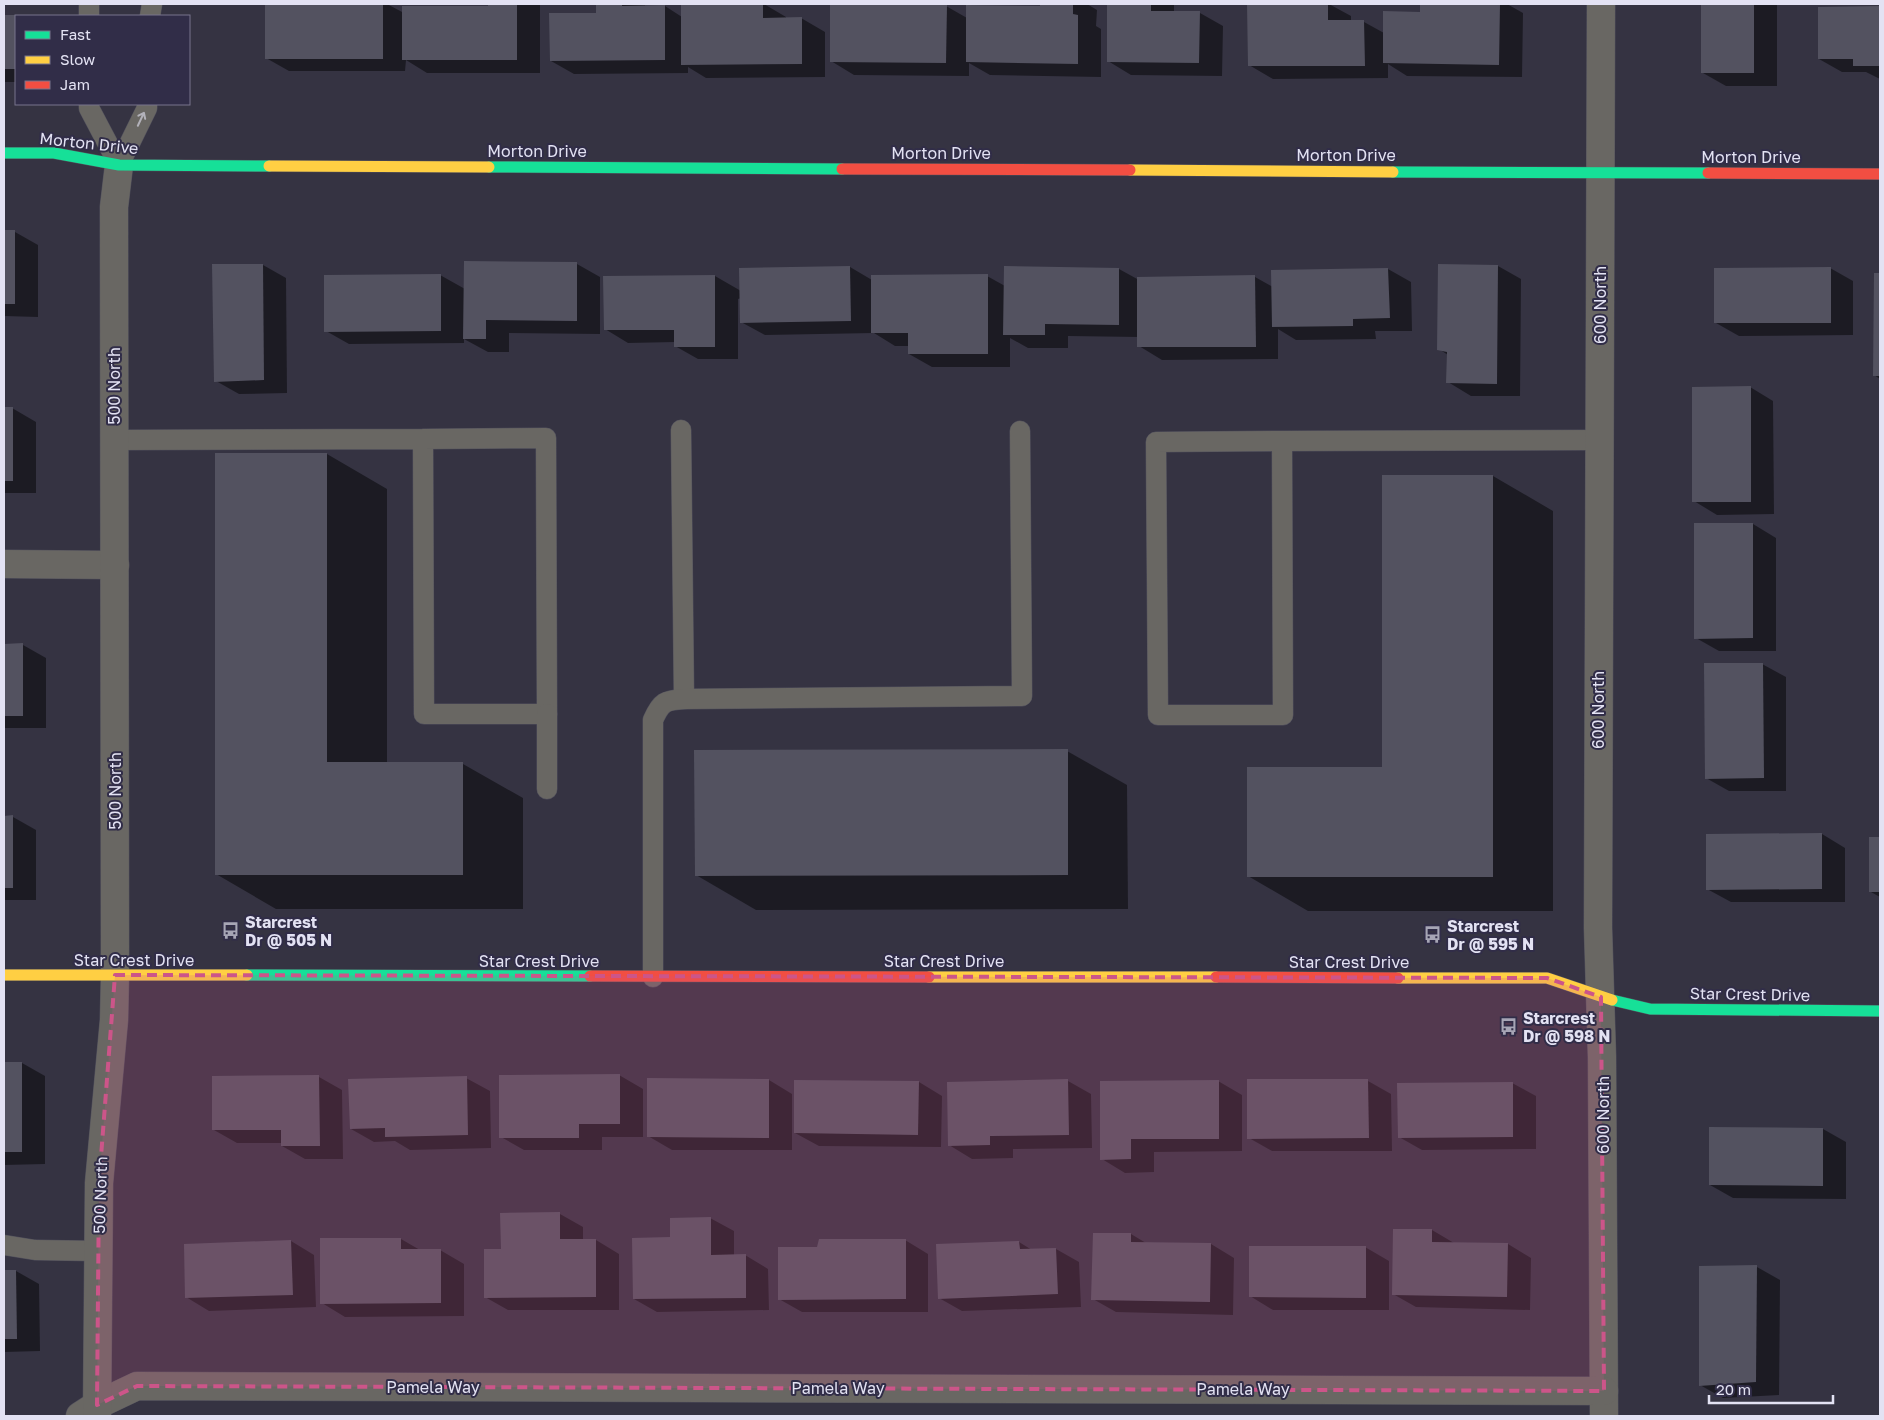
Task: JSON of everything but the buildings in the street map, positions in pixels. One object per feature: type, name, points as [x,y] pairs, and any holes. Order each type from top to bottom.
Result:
[{"type":"street","name":"600 North","points":[[1601,4],[1598,928],[1601,997],[1604,1404]]},
{"type":"street","name":"Morton Drive","points":[[4,153],[54,153],[119,165],[1880,174]]},
{"type":"street","name":"500 North","points":[[92,1413],[99,1183],[114,1020],[115,976],[114,207],[119,165]]},
{"type":"street","points":[[4,564],[114,565]]},
{"type":"street","name":"Star Crest Drive","points":[[4,975],[1547,978],[1601,997],[1650,1009],[1880,1011]]},
{"type":"street","name":"Pamela Way","points":[[92,1413],[137,1386],[1604,1404]]},
{"type":"lane","points":[[89,105],[88,108],[119,165]]},
{"type":"lane","points":[[119,165],[147,105]]},
{"type":"lane","points":[[681,430],[684,698]]},
{"type":"lane","points":[[652,977],[653,720],[659,707],[669,700],[684,698],[1022,696],[1020,431]]},
{"type":"lane","points":[[114,440],[546,438],[547,789]]},
{"type":"lane","points":[[423,439],[424,714],[547,714]]},
{"type":"lane","points":[[1282,441],[1283,715],[1158,715],[1156,442],[1282,441],[1599,440]]},
{"type":"lane","points":[[4,1245],[34,1250],[98,1251]]},
{"type":"highlighted area","points":[[115,975],[1547,978],[1601,997],[1604,1391],[137,1386],[97,1405],[99,1183]]},
{"type":"traffic: fast","points":[[4,153],[54,153],[119,165],[269,166]]},
{"type":"traffic: fast","points":[[489,167],[842,169]]},
{"type":"traffic: fast","points":[[1393,172],[1708,173]]},
{"type":"traffic: fast","points":[[247,975],[590,976]]},
{"type":"traffic: fast","points":[[1612,1000],[1650,1009],[1880,1011]]},
{"type":"traffic: slow","points":[[269,166],[489,167]]},
{"type":"traffic: slow","points":[[1130,170],[1393,172]]},
{"type":"traffic: slow","points":[[4,975],[247,975]]},
{"type":"traffic: slow","points":[[929,977],[1216,977]]},
{"type":"traffic: slow","points":[[1398,978],[1547,978],[1612,1000]]},
{"type":"traffic: jam","points":[[842,169],[1130,170]]},
{"type":"traffic: jam","points":[[1708,173],[1880,174]]},
{"type":"traffic: jam","points":[[590,976],[929,977]]},
{"type":"traffic: jam","points":[[1216,977],[1398,978]]},
{"type":"place","name":"Starcrest Dr @ 505 N","points":[[231,931]]},
{"type":"place","name":"Starcrest Dr @ 595 N","points":[[1433,935]]},
{"type":"place","name":"Starcrest Dr @ 598 N","points":[[1509,1027]]}]
